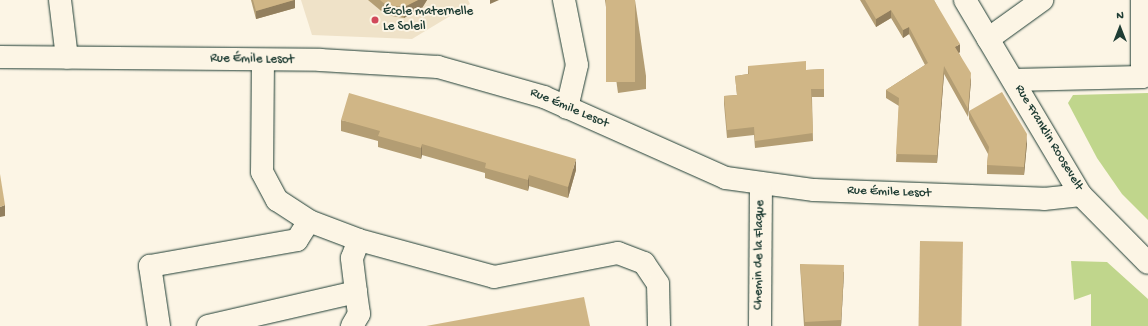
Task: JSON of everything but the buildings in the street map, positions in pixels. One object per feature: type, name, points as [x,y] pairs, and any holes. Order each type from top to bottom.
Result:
[{"type":"street","points":[[60,0],[67,58]]},
{"type":"street","points":[[564,0],[577,65],[567,108]]},
{"type":"street","name":"Rue Franklin Roosevelt","points":[[965,0],[1081,195],[1148,263]]},
{"type":"street","points":[[988,39],[1042,0]]},
{"type":"street","points":[[1013,80],[1142,77],[1142,0]]},
{"type":"street","name":"Rue Émile Lesot","points":[[0,57],[263,60],[438,67],[544,97],[726,178],[761,184],[1044,199],[1081,195]]},
{"type":"street","points":[[263,60],[262,172],[277,200],[309,221],[359,240],[494,278],[618,253],[644,263],[658,284],[659,326]]},
{"type":"street","name":"Chemin de la Flaque","points":[[760,326],[761,184]]},
{"type":"street","points":[[159,326],[150,266],[296,240],[309,221]]},
{"type":"street","points":[[352,326],[359,314],[352,258],[359,240]]},
{"type":"street","points":[[208,326],[238,323],[356,292]]},
{"type":"shaded area","name":"École maternelle Le Soleil","points":[[301,0],[468,0],[470,4],[412,39],[312,35]]},
{"type":"green space","points":[[1148,93],[1148,220],[1122,194],[1097,158],[1068,103],[1073,95]]},
{"type":"green space","points":[[1071,261],[1107,262],[1148,299],[1148,326],[1091,326],[1091,294],[1074,300]]},
{"type":"place","name":"École maternelle Le Soleil","points":[[375,20]]}]
